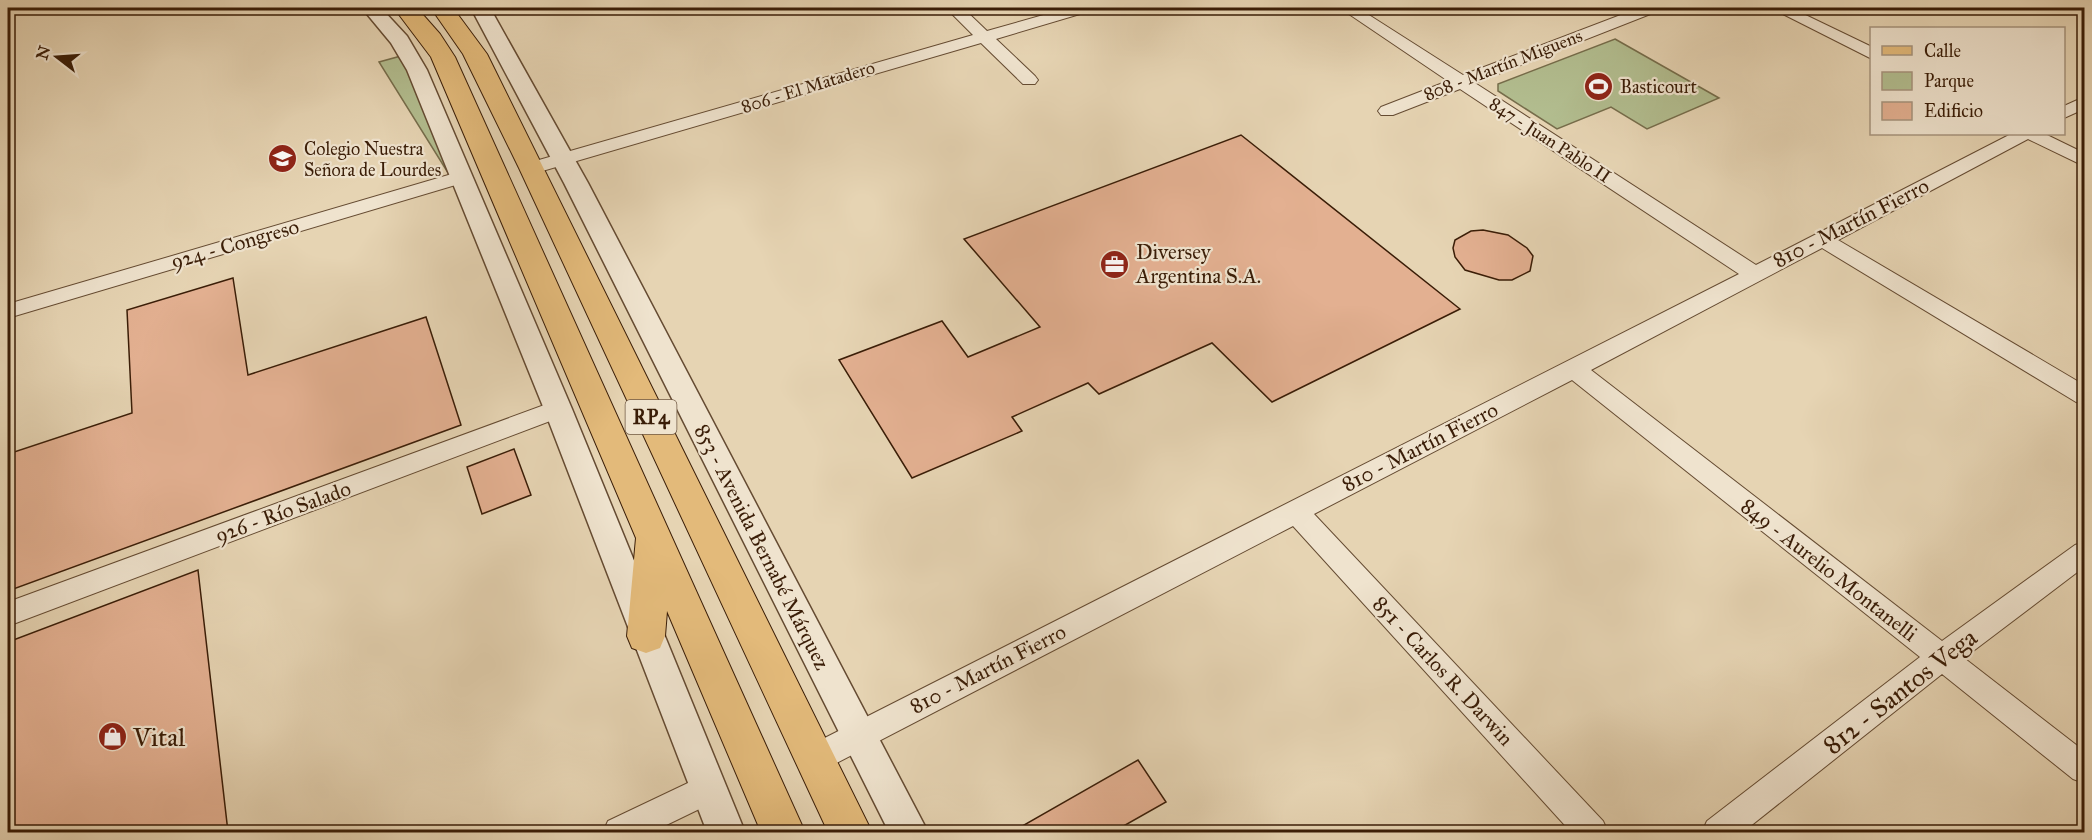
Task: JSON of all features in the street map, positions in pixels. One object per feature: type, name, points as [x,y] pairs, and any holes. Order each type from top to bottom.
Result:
[{"type":"main road","name":"RP4","points":[[405,8],[426,31],[443,57],[783,832]]},
{"type":"main road","name":"853 - Avenida Bernabé Márquez","points":[[442,8],[475,54],[532,168],[850,832]]},
{"type":"main road","points":[[646,636],[653,535]]},
{"type":"street","points":[[371,8],[400,40],[417,70],[558,409],[646,636],[726,832]]},
{"type":"street","name":"853 - Avenida Bernabé Márquez","points":[[481,8],[564,160],[909,832]]},
{"type":"street","points":[[559,8],[624,8]]},
{"type":"street","points":[[954,8],[1029,80]]},
{"type":"street","name":"806 - El Matadero","points":[[532,168],[983,35],[1083,8]]},
{"type":"street","name":"847 - Juan Pablo II","points":[[1348,8],[1753,273]]},
{"type":"street","name":"808 - Martín Miguens","points":[[1387,111],[1652,8]]},
{"type":"street","points":[[1779,8],[1870,53]]},
{"type":"street","points":[[2065,112],[2085,102]]},
{"type":"street","name":"810 - Martín Fierro","points":[[814,759],[1294,510],[1574,369],[1753,273],[2022,135]]},
{"type":"street","points":[[2033,135],[2085,160]]},
{"type":"street","name":"924 - Congreso","points":[[8,311],[462,177]]},
{"type":"street","points":[[1821,238],[2085,396]]},
{"type":"street","name":"849 - Aurelio Montanelli","points":[[1574,369],[2085,769]]},
{"type":"street","name":"926 - Río Salado","points":[[8,614],[558,409]]},
{"type":"street","name":"851 - Carlos R. Darwin","points":[[1294,510],[1592,832]]},
{"type":"street","name":"812 - Santos Vega","points":[[1718,832],[1941,658],[2085,554]]},
{"type":"street","points":[[619,832],[709,788]]},
{"type":"green space","name":"Basticourt","points":[[1615,39],[1719,98],[1647,129],[1611,107],[1557,129],[1498,91],[1498,84]]},
{"type":"green space","points":[[401,56],[454,174],[450,176],[379,62]]},
{"type":"building","points":[[1241,135],[1460,309],[1272,402],[1212,343],[1099,394],[1088,383],[1012,417],[1022,431],[912,478],[839,360],[942,321],[968,357],[1040,327],[964,239]]},
{"type":"building","points":[[1483,230],[1508,235],[1527,248],[1533,256],[1530,271],[1512,280],[1499,280],[1465,270],[1455,257],[1453,248],[1455,240],[1471,231]]},
{"type":"building","points":[[233,278],[248,375],[426,317],[461,425],[8,591],[8,454],[132,413],[127,310]]},
{"type":"building","points":[[514,449],[531,495],[482,514],[467,467]]},
{"type":"building","name":"Vital","points":[[198,570],[228,832],[8,832],[8,642]]},
{"type":"building","points":[[1138,760],[1166,802],[1113,832],[1012,832]]},
{"type":"place","name":"Basticourt","points":[[1599,87]]},
{"type":"place","name":"Colegio Nuestra Señora de Lourdes","points":[[283,159]]},
{"type":"place","name":"Diversey Argentina S.A.","points":[[1115,264]]},
{"type":"place","name":"Vital","points":[[112,737]]}]
